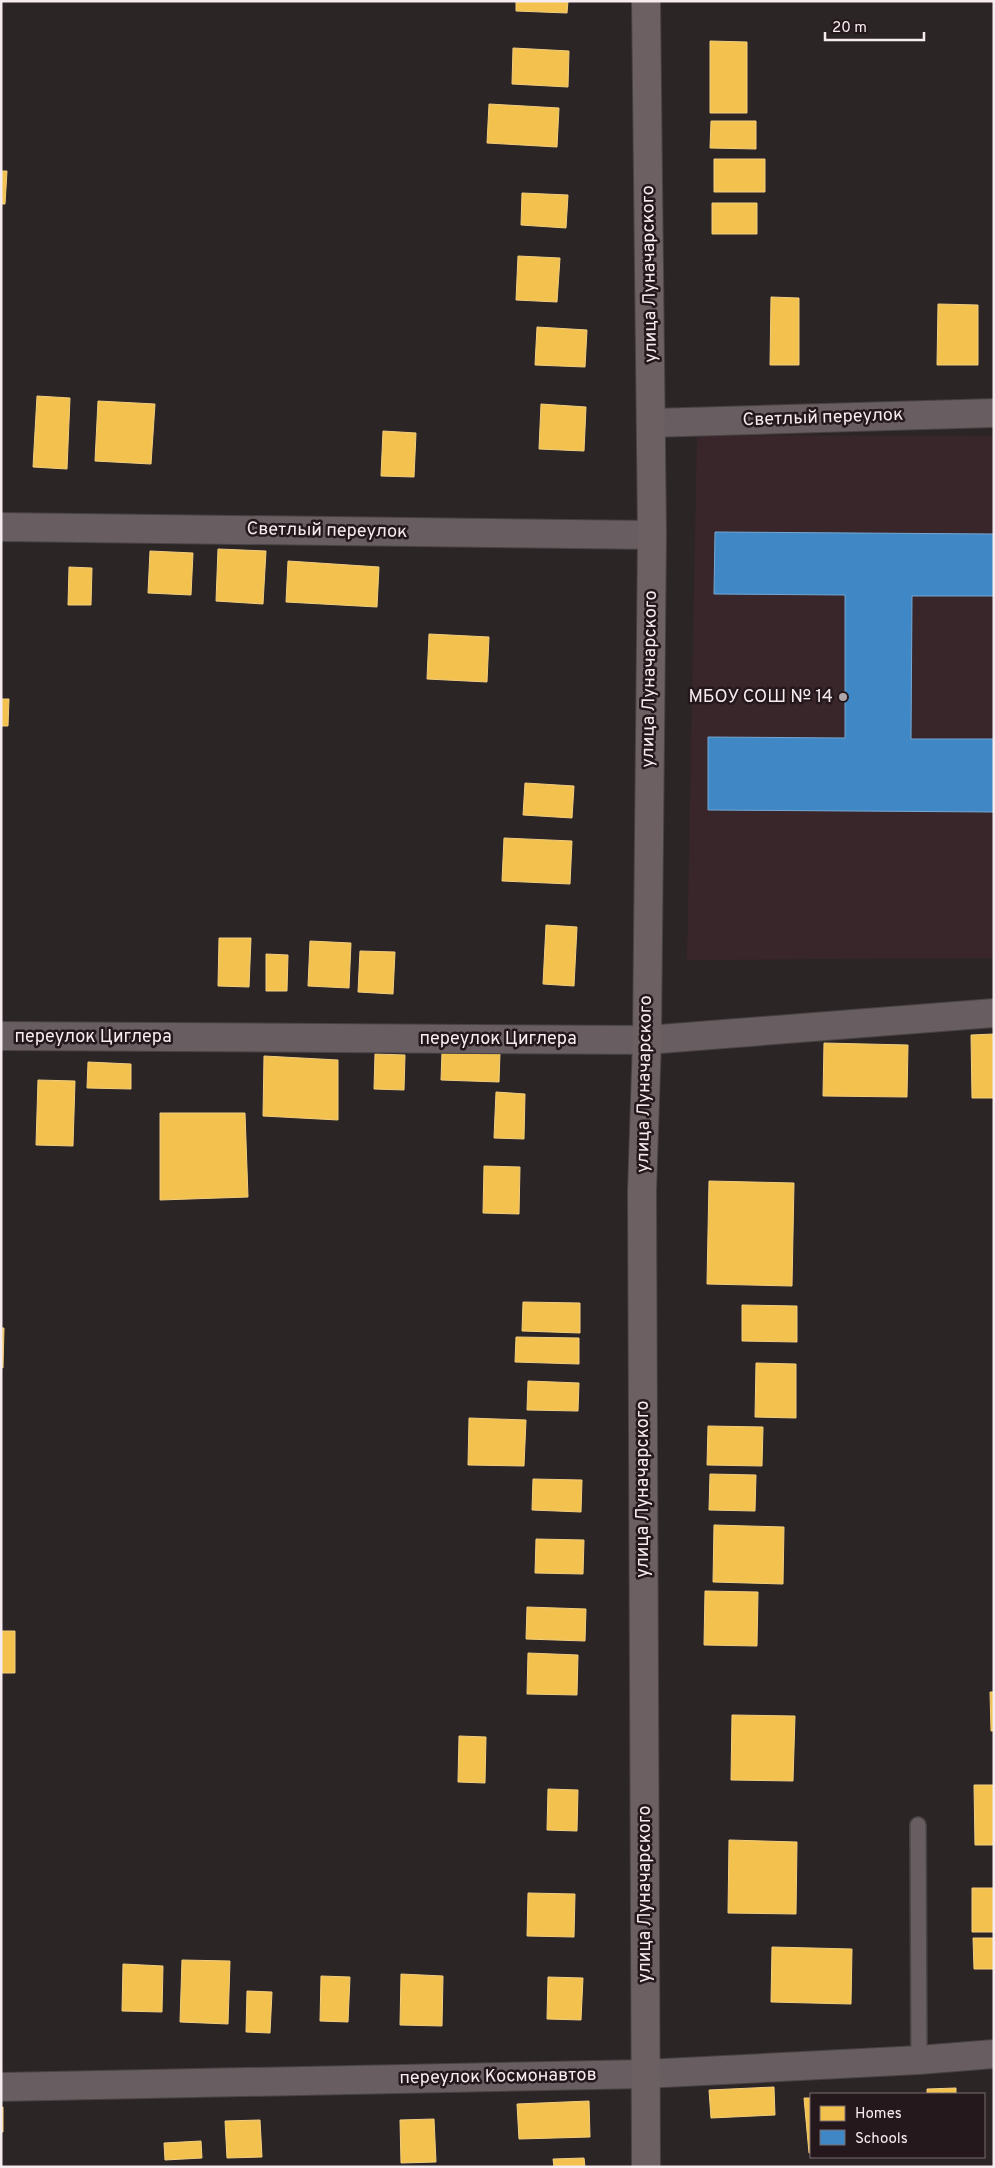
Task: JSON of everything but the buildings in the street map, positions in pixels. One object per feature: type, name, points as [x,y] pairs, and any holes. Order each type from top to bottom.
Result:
[{"type":"street","name":"улица Луначарского","points":[[646,1],[652,535],[646,1040],[642,1191],[646,2167]]},
{"type":"street","name":"Светлый переулок","points":[[651,423],[994,413]]},
{"type":"street","name":"Светлый переулок","points":[[1,527],[652,535]]},
{"type":"street","name":"переулок Циглера","points":[[1,1036],[646,1040],[994,1013]]},
{"type":"street","name":"переулок Космонавтов","points":[[1,2086],[645,2074],[919,2060],[994,2054]]},
{"type":"lane","points":[[918,1825],[919,2060]]},
{"type":"shaded area","name":"МБОУ СОШ № 14","points":[[697,435],[994,436],[994,958],[687,960]]},
{"type":"place","name":"МБОУ СОШ № 14","points":[[843,697]]}]
